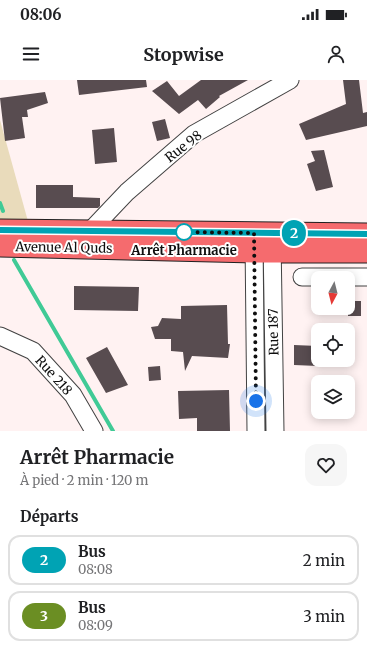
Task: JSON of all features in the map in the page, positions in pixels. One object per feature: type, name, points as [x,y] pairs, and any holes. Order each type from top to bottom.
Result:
[{"type":"main road","name":"Avenue Al Quds","points":[[0,230],[26,238],[263,242],[367,234]]},
{"type":"main road","name":"Avenue Al Quds","points":[[0,246],[26,238],[90,231],[263,242],[367,252]]},
{"type":"street","name":"Rue 98","points":[[90,231],[127,192],[194,134],[290,80]]},
{"type":"street","name":"Rue 187","points":[[256,431],[263,242]]},
{"type":"street","name":"Rue 187","points":[[263,242],[275,431]]},
{"type":"street","points":[[302,277],[367,277]]},
{"type":"street","name":"Rue 218","points":[[0,336],[33,351],[73,395],[94,431]]},
{"type":"shaded area","points":[[0,120],[29,225],[0,224]]},
{"type":"building","points":[[77,80],[146,80],[147,87],[79,95]]},
{"type":"building","points":[[201,80],[248,80],[219,96],[220,97],[206,109],[198,100],[179,114],[152,91],[167,81],[179,96]]},
{"type":"building","points":[[343,80],[359,80],[363,113],[367,112],[367,126],[306,140],[299,124],[346,104]]},
{"type":"building","points":[[45,92],[48,103],[27,110],[28,117],[22,117],[25,138],[5,141],[0,98]]},
{"type":"building","points":[[165,119],[170,138],[157,141],[152,122]]},
{"type":"building","points":[[114,128],[117,162],[95,164],[92,130]]},
{"type":"building","points":[[324,150],[333,187],[316,191],[307,164],[315,161],[311,151]]},
{"type":"building","points":[[36,185],[73,185],[73,197],[100,198],[100,206],[98,208],[36,208]]},
{"type":"building","points":[[74,286],[139,287],[138,311],[74,310]]},
{"type":"building","points":[[355,301],[361,301],[361,316],[348,316],[355,315]]},
{"type":"building","points":[[227,305],[228,344],[230,344],[228,358],[192,356],[185,371],[183,352],[171,351],[171,339],[155,339],[151,327],[158,326],[162,318],[181,319],[181,306]]},
{"type":"building","points":[[294,345],[311,346],[311,366],[294,365]]},
{"type":"building","points":[[107,347],[128,385],[106,393],[86,358]]},
{"type":"building","points":[[160,366],[161,380],[149,381],[148,367]]},
{"type":"building","points":[[229,390],[230,431],[197,431],[197,418],[179,419],[178,391]]},
{"type":"waterway","points":[[0,203],[3,211]]},
{"type":"waterway","points":[[14,260],[113,431]]},
{"type":"bus line","name":"2","points":[[0,230],[367,234]]},
{"type":"place","name":"Arrêt Pharmacie","points":[[184,232]]},
{"type":"route","points":[[184,232],[180,232],[254,233],[256,401]]}]
